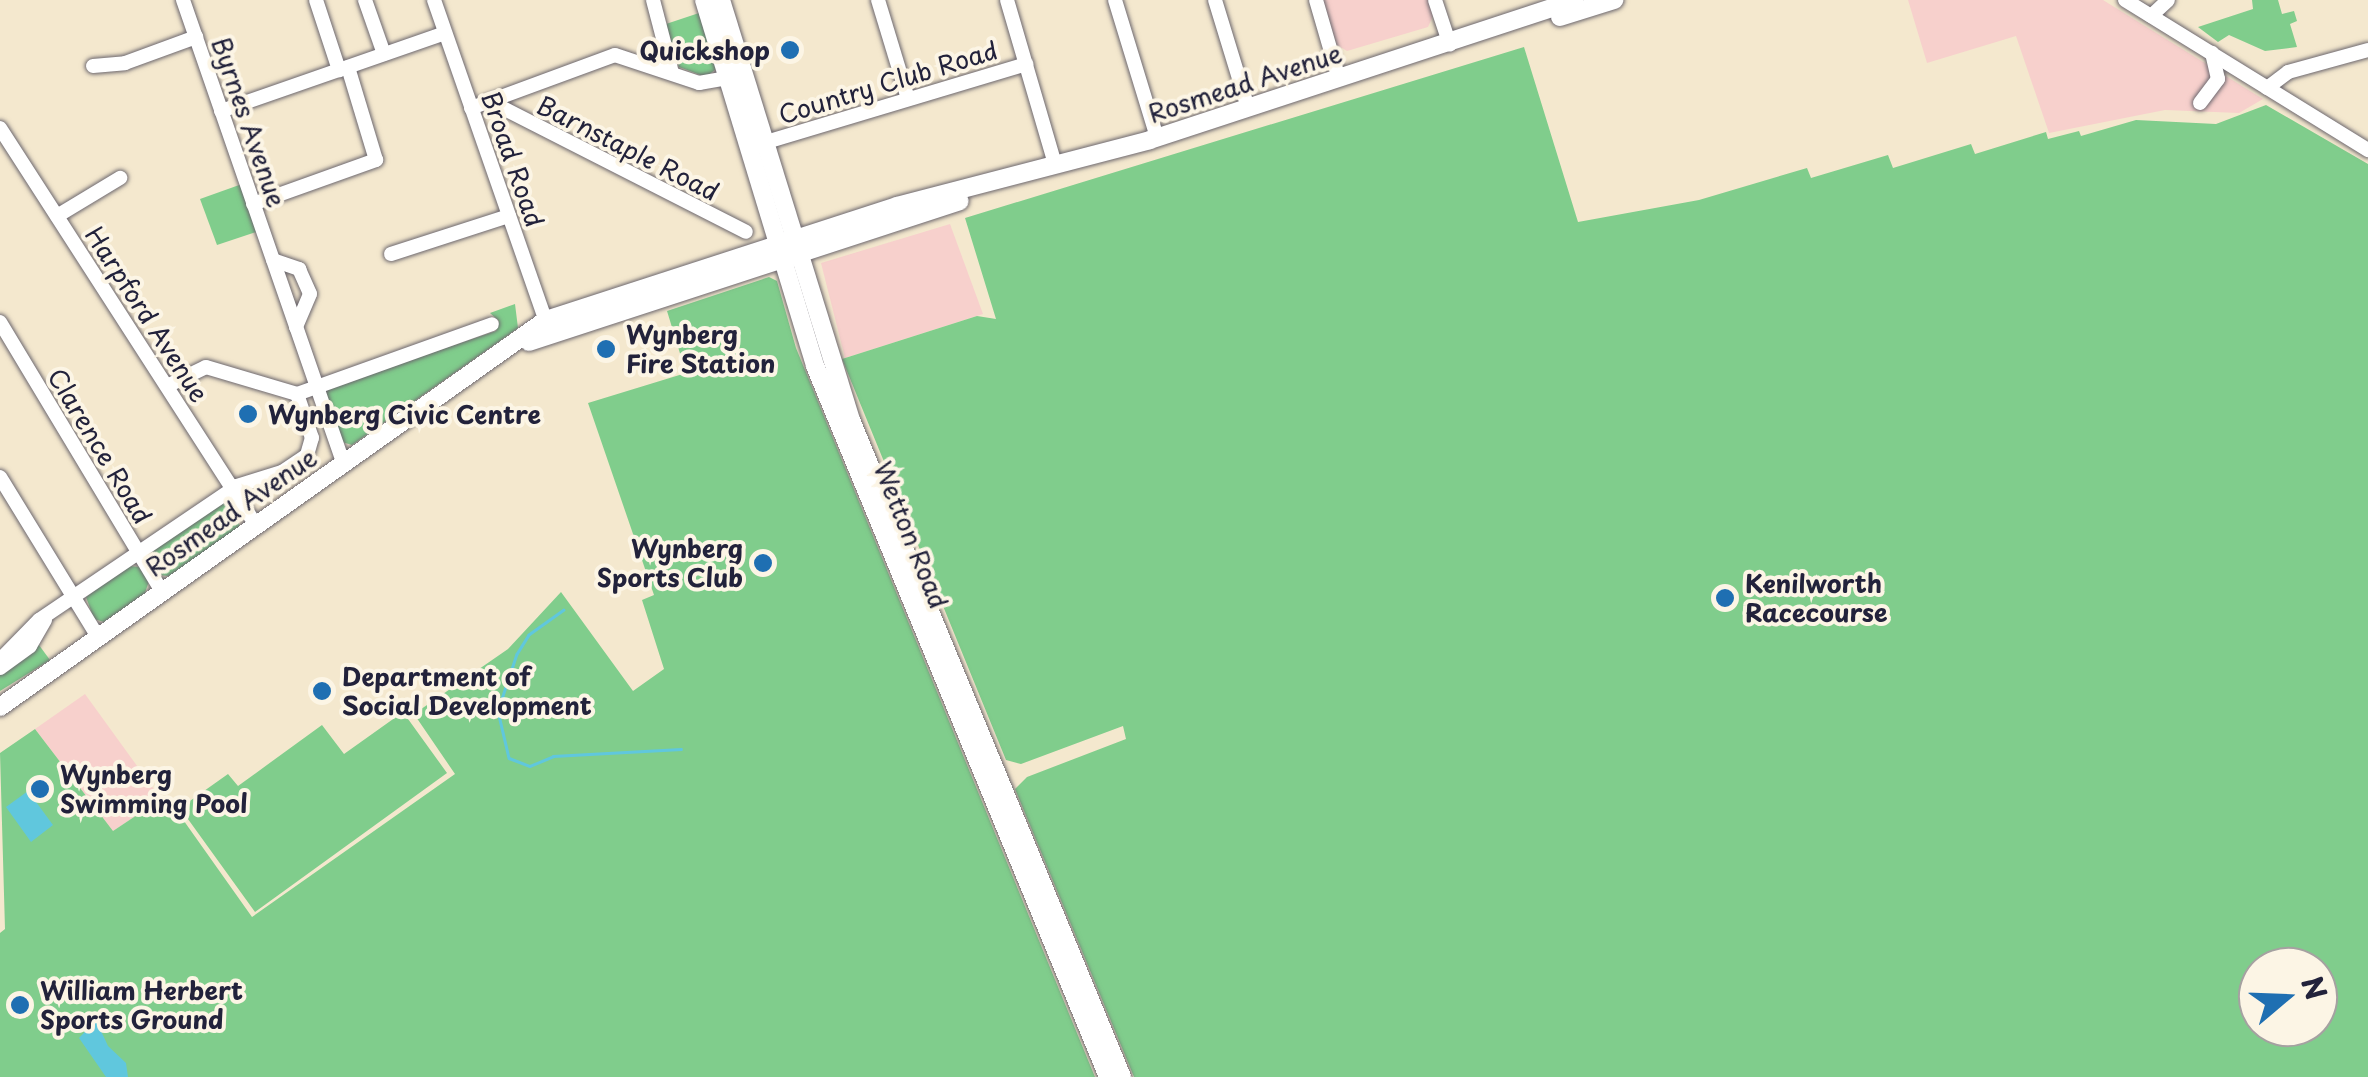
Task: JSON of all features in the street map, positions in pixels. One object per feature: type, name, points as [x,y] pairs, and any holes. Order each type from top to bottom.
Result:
[{"type":"main road","name":"Wetton Road","points":[[704,0],[763,143],[820,380],[1108,1077]]},
{"type":"main road","name":"Wetton Road","points":[[720,0],[736,77],[787,247],[851,420],[1122,1077]]},
{"type":"main road","name":"Rosmead Avenue","points":[[1,704],[492,358],[548,326],[787,247],[1053,165],[1157,138],[1452,44],[1575,0]]},
{"type":"main road","name":"Rosmead Avenue","points":[[1452,44],[1467,45],[1614,0]]},
{"type":"street","name":"Byrnes Avenue","points":[[182,0],[342,463]]},
{"type":"street","points":[[253,204],[376,160],[316,0]]},
{"type":"street","points":[[366,0],[384,54]]},
{"type":"street","name":"Broad Road","points":[[434,0],[548,326]]},
{"type":"street","points":[[653,0],[672,73]]},
{"type":"street","points":[[878,0],[908,100]]},
{"type":"street","points":[[1007,0],[1053,165]]},
{"type":"street","points":[[1115,0],[1157,138]]},
{"type":"street","points":[[1215,0],[1248,108]]},
{"type":"street","points":[[1316,0],[1339,79]]},
{"type":"street","points":[[1435,0],[1452,44]]},
{"type":"street","points":[[2126,0],[2368,150]]},
{"type":"street","points":[[2152,16],[2168,0]]},
{"type":"street","points":[[221,110],[445,33]]},
{"type":"street","points":[[93,66],[125,63],[196,38]]},
{"type":"street","points":[[2266,88],[2288,72],[2368,50]]},
{"type":"street","points":[[2200,103],[2218,79],[2212,54]]},
{"type":"street","points":[[471,108],[616,55],[699,83],[736,77]]},
{"type":"street","name":"Country Club Road","points":[[763,143],[1026,64]]},
{"type":"street","name":"Barnstaple Road","points":[[491,102],[746,232]]},
{"type":"street","name":"Harpford Avenue","points":[[0,128],[256,525]]},
{"type":"street","points":[[57,216],[120,178]]},
{"type":"street","points":[[391,254],[509,216]]},
{"type":"street","points":[[272,260],[300,268],[307,285],[310,303],[296,327]]},
{"type":"street","name":"Clarence Road","points":[[0,322],[162,592]]},
{"type":"street","points":[[166,386],[206,367],[297,394],[492,324]]},
{"type":"street","name":"Rosmead Avenue","points":[[0,664],[30,646],[48,614],[233,489],[282,472],[309,452],[312,438],[297,394]]},
{"type":"street","points":[[0,477],[98,637]]},
{"type":"shaded area","points":[[1323,0],[1428,0],[1433,16],[1428,27],[1347,51],[1337,45]]},
{"type":"shaded area","points":[[1908,0],[2103,0],[2263,99],[2239,113],[2165,110],[2049,133],[2016,36],[1927,63]]},
{"type":"shaded area","points":[[950,224],[983,314],[845,358],[821,263]]},
{"type":"shaded area","points":[[85,694],[161,799],[113,831],[35,729]]},
{"type":"green space","points":[[2252,0],[2278,0],[2282,14],[2294,11],[2297,21],[2290,24],[2297,47],[2265,51],[2229,35],[2218,42],[2198,27],[2253,9]]},
{"type":"green space","points":[[699,13],[716,69],[706,77],[679,67],[666,24]]},
{"type":"green space","name":"Kenilworth Racecourse","points":[[1524,47],[1578,222],[1699,200],[1807,168],[1811,178],[1888,155],[1893,168],[1971,144],[1975,154],[2046,132],[2048,139],[2079,131],[2081,136],[2136,120],[2216,124],[2266,105],[2368,164],[2368,1077],[1134,1077],[1015,789],[1027,777],[1126,739],[1123,726],[1021,764],[1006,760],[842,359],[977,316],[996,319],[965,218]]},
{"type":"green space","points":[[242,184],[259,231],[217,245],[200,199]]},
{"type":"green space","points":[[769,277],[777,281],[796,348],[1095,1077],[0,1077],[0,933],[5,929],[0,753],[35,729],[113,831],[161,799],[179,814],[252,917],[455,774],[414,714],[508,649],[561,592],[633,691],[664,669],[642,600],[654,595],[588,403],[686,373],[667,311]]},
{"type":"green space","points":[[515,304],[518,328],[352,445],[342,442],[324,389],[496,331],[499,321],[490,313]]},
{"type":"green space","points":[[224,501],[232,502],[240,527],[169,576],[157,575],[149,561],[154,548]]},
{"type":"green space","points":[[128,566],[141,567],[149,581],[145,593],[104,622],[94,619],[86,597]]},
{"type":"green space","points":[[36,641],[50,660],[0,691],[0,670]]},
{"type":"green space","points":[[403,712],[447,773],[255,912],[180,808],[228,774],[238,786],[322,725],[344,754]]},
{"type":"water","points":[[28,791],[53,825],[31,842],[6,807]]},
{"type":"water","points":[[96,1020],[108,1046],[126,1063],[128,1077],[106,1077],[79,1038]]},
{"type":"waterway","points":[[564,610],[529,635],[517,654],[498,711],[509,758],[530,766],[553,756],[681,749]]},
{"type":"place","name":"Quickshop","points":[[790,50]]},
{"type":"place","name":"Wynberg Fire Station","points":[[606,349]]},
{"type":"place","name":"Wynberg Civic Centre","points":[[248,414]]},
{"type":"place","name":"Wynberg Sports Club","points":[[763,563]]},
{"type":"place","name":"Kenilworth Racecourse","points":[[1725,598]]},
{"type":"place","name":"Department of Social Development","points":[[322,691]]},
{"type":"place","name":"Wynberg Swimming Pool","points":[[40,789]]},
{"type":"place","name":"William Herbert Sports Ground","points":[[20,1005]]}]
